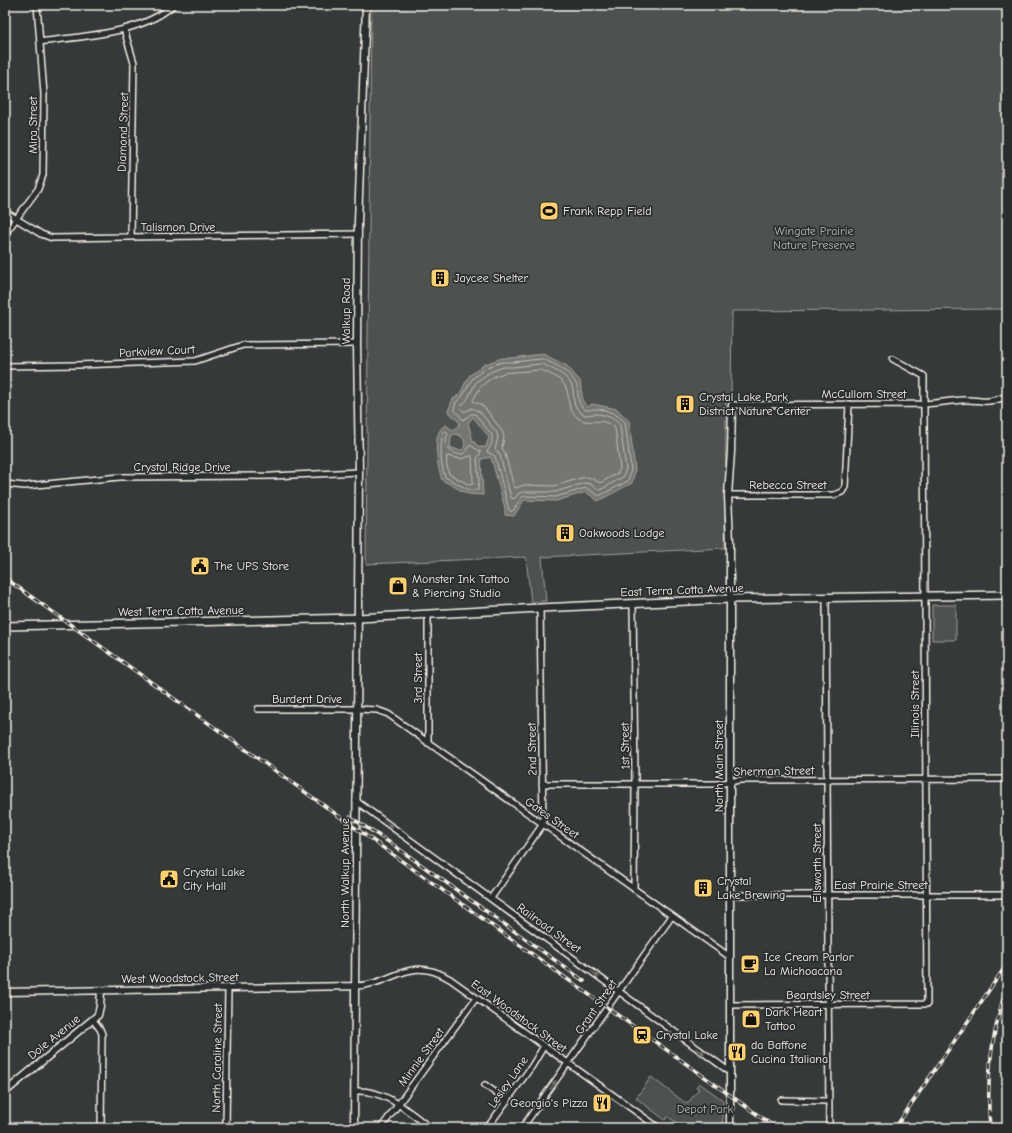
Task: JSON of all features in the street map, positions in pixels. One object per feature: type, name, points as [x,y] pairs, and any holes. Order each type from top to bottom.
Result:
[{"type":"main road","name":"East Terra Cotta Avenue","points":[[358,618],[729,599],[1007,595]]},
{"type":"main road","name":"West Terra Cotta Avenue","points":[[5,626],[358,618]]},
{"type":"street","name":"Mira Street","points":[[5,234],[38,189],[43,175],[44,94],[37,5]]},
{"type":"street","points":[[40,42],[124,29],[163,14],[173,5]]},
{"type":"street","name":"Walkup Road","points":[[358,618],[358,234],[366,5]]},
{"type":"street","name":"Diamond Street","points":[[124,29],[134,63],[131,237]]},
{"type":"street","name":"Talismon Drive","points":[[5,212],[41,234],[52,238],[358,234]]},
{"type":"street","name":"Parkview Court","points":[[5,366],[195,361],[243,345],[357,344]]},
{"type":"street","name":"Illinois Street","points":[[893,359],[924,376],[926,1004]]},
{"type":"street","name":"McCullom Street","points":[[732,405],[924,404],[964,400],[986,402],[1004,397]]},
{"type":"street","name":"Rebecca Street","points":[[728,496],[834,495],[842,492],[845,487],[849,404]]},
{"type":"street","name":"North Main Street","points":[[730,1128],[730,542],[728,496],[732,405]]},
{"type":"street","name":"Crystal Ridge Drive","points":[[5,484],[25,486],[120,477],[250,476],[359,472]]},
{"type":"street","name":"Ellsworth Street","points":[[826,597],[829,1128]]},
{"type":"street","name":"1st Street","points":[[633,603],[635,784],[634,889]]},
{"type":"street","name":"2nd Street","points":[[540,608],[543,824]]},
{"type":"street","name":"3rd Street","points":[[428,614],[428,743]]},
{"type":"street","name":"North Walkup Avenue","points":[[354,1128],[358,618]]},
{"type":"street","name":"Burdent Drive","points":[[258,709],[357,709]]},
{"type":"street","name":"Gates Street","points":[[357,709],[382,712],[730,957]]},
{"type":"street","name":"Sherman Street","points":[[542,784],[719,784],[740,780],[1007,779]]},
{"type":"street","name":"Railroad Street","points":[[356,801],[730,1072]]},
{"type":"street","points":[[491,898],[543,824]]},
{"type":"street","name":"East Prairie Street","points":[[730,895],[1007,895]]},
{"type":"street","name":"Grant Street","points":[[522,1128],[672,916]]},
{"type":"street","name":"East Woodstock Street","points":[[355,986],[372,984],[410,970],[430,970],[439,972],[658,1128]]},
{"type":"street","name":"West Woodstock Street","points":[[5,992],[355,986]]},
{"type":"street","name":"North Caroline Street","points":[[226,1128],[228,988]]},
{"type":"street","name":"Dole Avenue","points":[[5,1092],[98,1016],[101,991]]},
{"type":"street","name":"Minnie Street","points":[[381,1128],[476,998]]},
{"type":"street","name":"Beardsley Street","points":[[730,1005],[926,1004]]},
{"type":"street","points":[[94,1020],[102,1034],[101,1128]]},
{"type":"street","name":"Lesley Lane","points":[[487,1128],[544,1046]]},
{"type":"street","points":[[485,1085],[507,1100]]},
{"type":"street","points":[[354,1091],[377,1093],[399,1105],[430,1128]]},
{"type":"street","points":[[782,1100],[828,1102]]},
{"type":"green space","name":"Wingate Prairie Nature Preserve","points":[[371,5],[1007,5],[1007,309],[732,311],[731,401],[726,401],[725,548],[542,557],[546,601],[531,602],[526,557],[366,564]]},
{"type":"green space","points":[[932,605],[956,605],[956,640],[932,640]]},
{"type":"green space","name":"Depot Park","points":[[651,1077],[687,1104],[699,1089],[696,1087],[699,1083],[723,1100],[723,1118],[719,1128],[674,1127],[676,1122],[668,1117],[665,1120],[636,1098]]},
{"type":"water","points":[[543,354],[567,366],[580,381],[583,402],[588,407],[592,404],[617,409],[629,421],[635,470],[632,483],[598,501],[586,492],[556,501],[524,500],[514,516],[505,515],[505,508],[491,457],[481,459],[483,495],[468,494],[442,480],[436,450],[438,434],[446,425],[452,430],[457,428],[460,423],[448,411],[453,399],[459,395],[469,376],[485,364],[502,358]],"holes":[[[473,417],[489,437],[486,447],[479,447],[473,441],[468,423]],[[454,434],[457,434],[464,440],[465,445],[462,450],[450,447],[451,437]]]},
{"type":"railway","points":[[5,578],[776,1128]]},
{"type":"railway","points":[[350,817],[392,844],[584,981]]},
{"type":"railway","points":[[895,1128],[1007,964]]},
{"type":"railway","points":[[990,1128],[989,1073],[991,1056],[997,1022],[1007,986]]},
{"type":"place","name":"Frank Repp Field","points":[[549,211]]},
{"type":"place","name":"Jaycee Shelter","points":[[440,278]]},
{"type":"place","name":"Crystal Lake Park District Nature Center","points":[[685,404]]},
{"type":"place","name":"Oakwoods Lodge","points":[[565,533]]},
{"type":"place","name":"The UPS Store","points":[[200,566]]},
{"type":"place","name":"Monster Ink Tattoo & Piercing Studio","points":[[398,586]]},
{"type":"place","name":"Crystal Lake City Hall","points":[[169,879]]},
{"type":"place","name":"Crystal Lake Brewing","points":[[703,888]]},
{"type":"place","name":"Ice Cream Parlor La Michoacana","points":[[750,964]]},
{"type":"place","name":"Dark Heart Tattoo","points":[[751,1019]]},
{"type":"place","name":"Crystal Lake","points":[[642,1035]]},
{"type":"place","name":"da Baffone Cucina Italiana","points":[[737,1052]]},
{"type":"place","name":"Georgio's Pizza","points":[[602,1103]]}]
